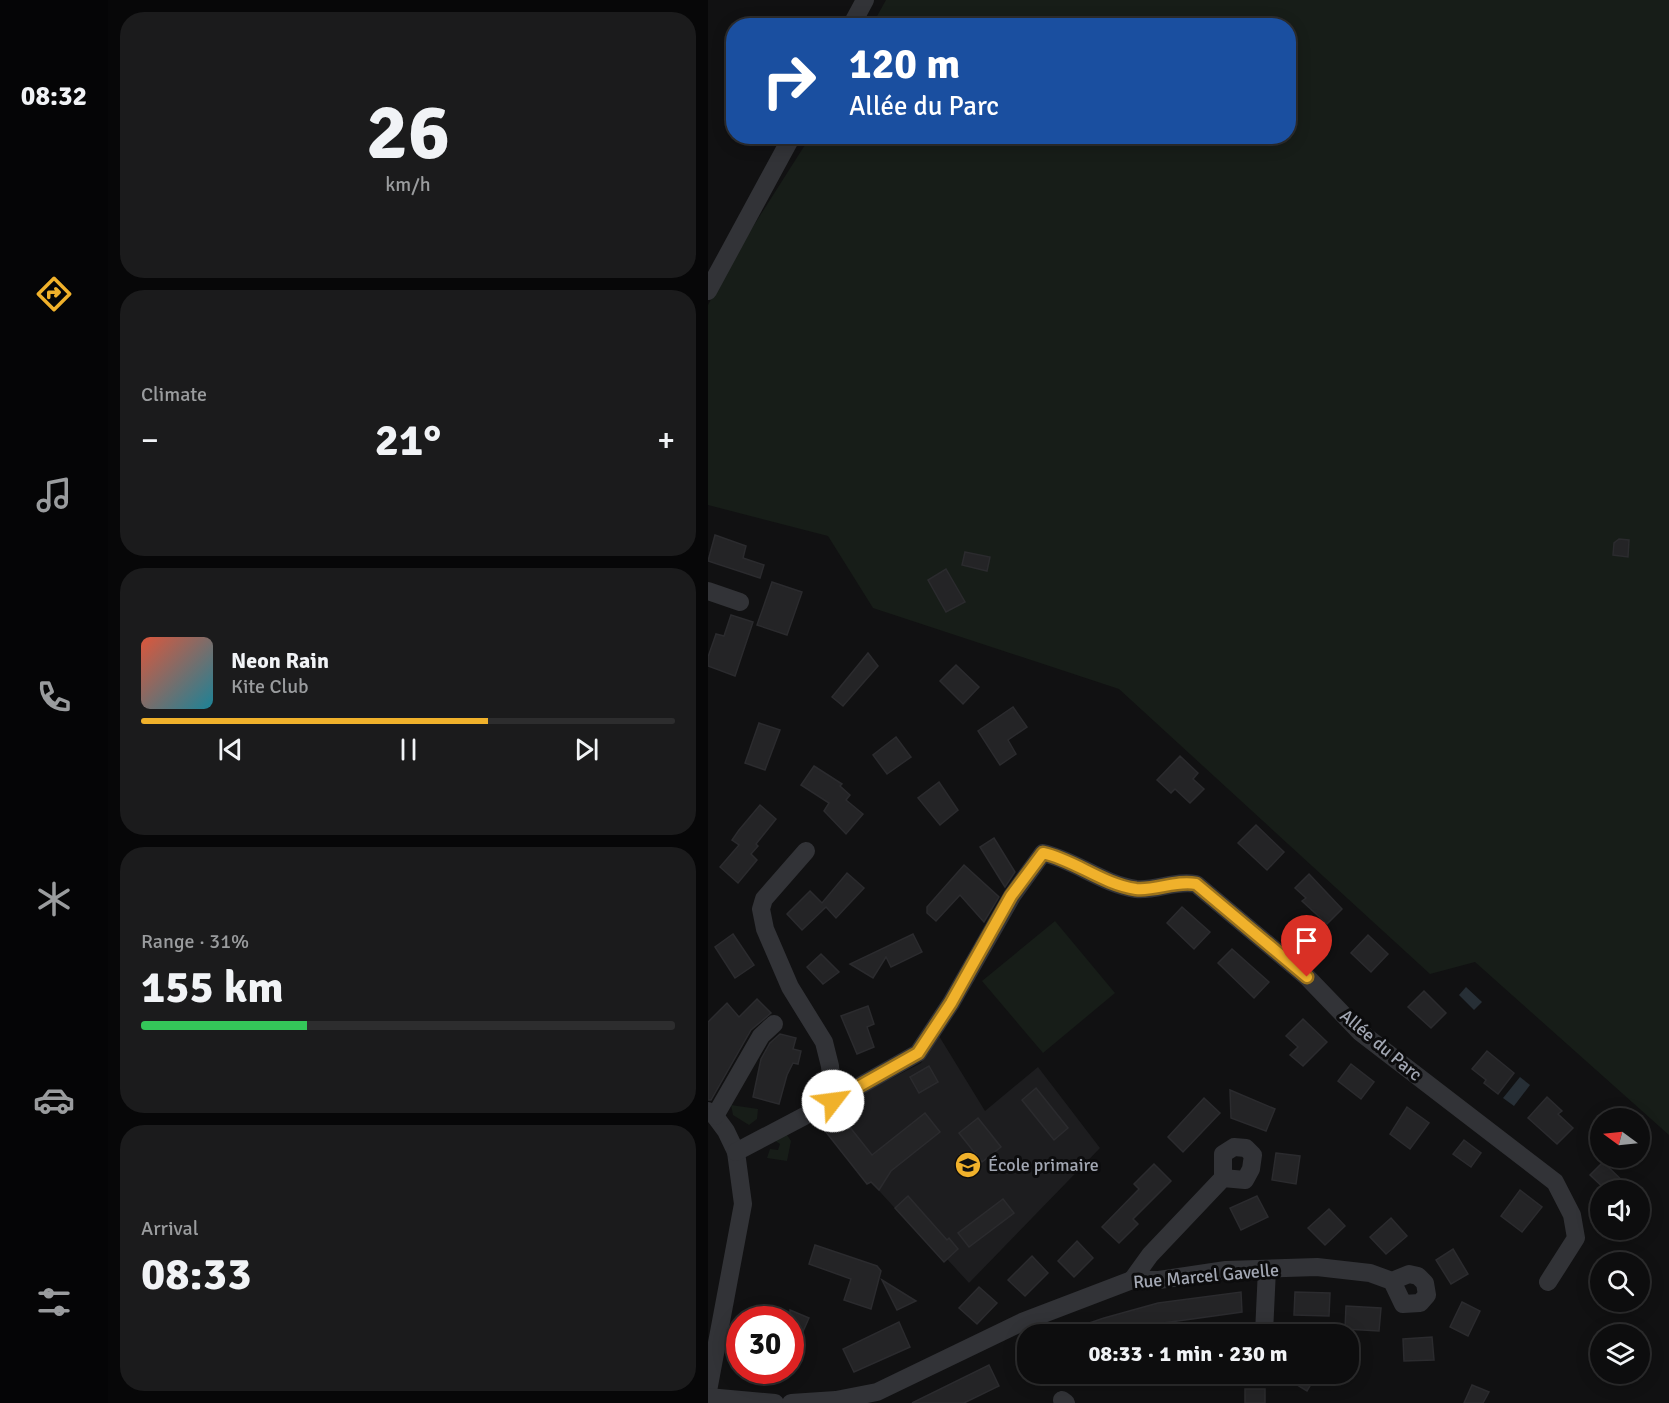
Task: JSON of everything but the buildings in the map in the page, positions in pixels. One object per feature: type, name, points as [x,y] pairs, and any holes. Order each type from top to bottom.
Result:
[{"type":"street","points":[[855,18],[865,0]]},
{"type":"street","points":[[708,291],[788,144]]},
{"type":"street","points":[[708,591],[740,602]]},
{"type":"street","points":[[736,1152],[833,1101],[830,1066],[824,1042],[790,987],[765,929],[761,909],[764,899],[807,852]]},
{"type":"street","name":"Allée du Parc","points":[[833,1101],[918,1053],[951,1003],[1011,896],[1043,853],[1056,856],[1121,885],[1138,889],[1184,882],[1196,884],[1307,977],[1360,1032],[1555,1182],[1572,1215],[1576,1238],[1548,1282]]},
{"type":"street","points":[[708,1391],[743,1204],[736,1152],[712,1113],[761,1036],[774,1024]]},
{"type":"street","points":[[1132,1280],[1150,1255],[1223,1178]]},
{"type":"street","points":[[1264,1324],[1267,1269]]},
{"type":"street","name":"Rue Marcel Gavelle","points":[[791,1403],[836,1400],[878,1392],[1022,1322],[1132,1280],[1158,1280],[1226,1270],[1343,1269],[1370,1273],[1392,1281]]},
{"type":"street","points":[[708,1397],[775,1403]]},
{"type":"shaded area","points":[[886,0],[1669,0],[1669,1135],[1650,1118],[1650,1108],[1639,1108],[1475,962],[1430,974],[1119,689],[873,608],[828,536],[708,505],[708,305],[735,255],[806,144],[1296,144],[1296,18],[876,18]]},
{"type":"shaded area","points":[[1055,921],[1115,993],[1043,1053],[982,981]]},
{"type":"shaded area","points":[[1466,987],[1482,1002],[1474,1010],[1459,995]]},
{"type":"shaded area","name":"École primaire","points":[[939,1036],[985,1111],[1038,1067],[1100,1148],[969,1283],[947,1259],[944,1262],[871,1182],[867,1184],[818,1121],[835,1108],[921,1063]]},
{"type":"shaded area","points":[[1520,1077],[1530,1085],[1514,1106],[1503,1098]]},
{"type":"shaded area","points":[[731,1105],[758,1109],[757,1119],[749,1125],[733,1115]]},
{"type":"shaded area","points":[[785,1132],[791,1141],[787,1161],[767,1158],[770,1149],[778,1150],[780,1144],[774,1140]]},
{"type":"place","name":"École primaire","points":[[968,1165]]},
{"type":"route","points":[[833,1101],[918,1053],[951,1003],[1011,896],[1043,853],[1056,856],[1121,885],[1138,889],[1184,882],[1196,884],[1307,977]]}]
